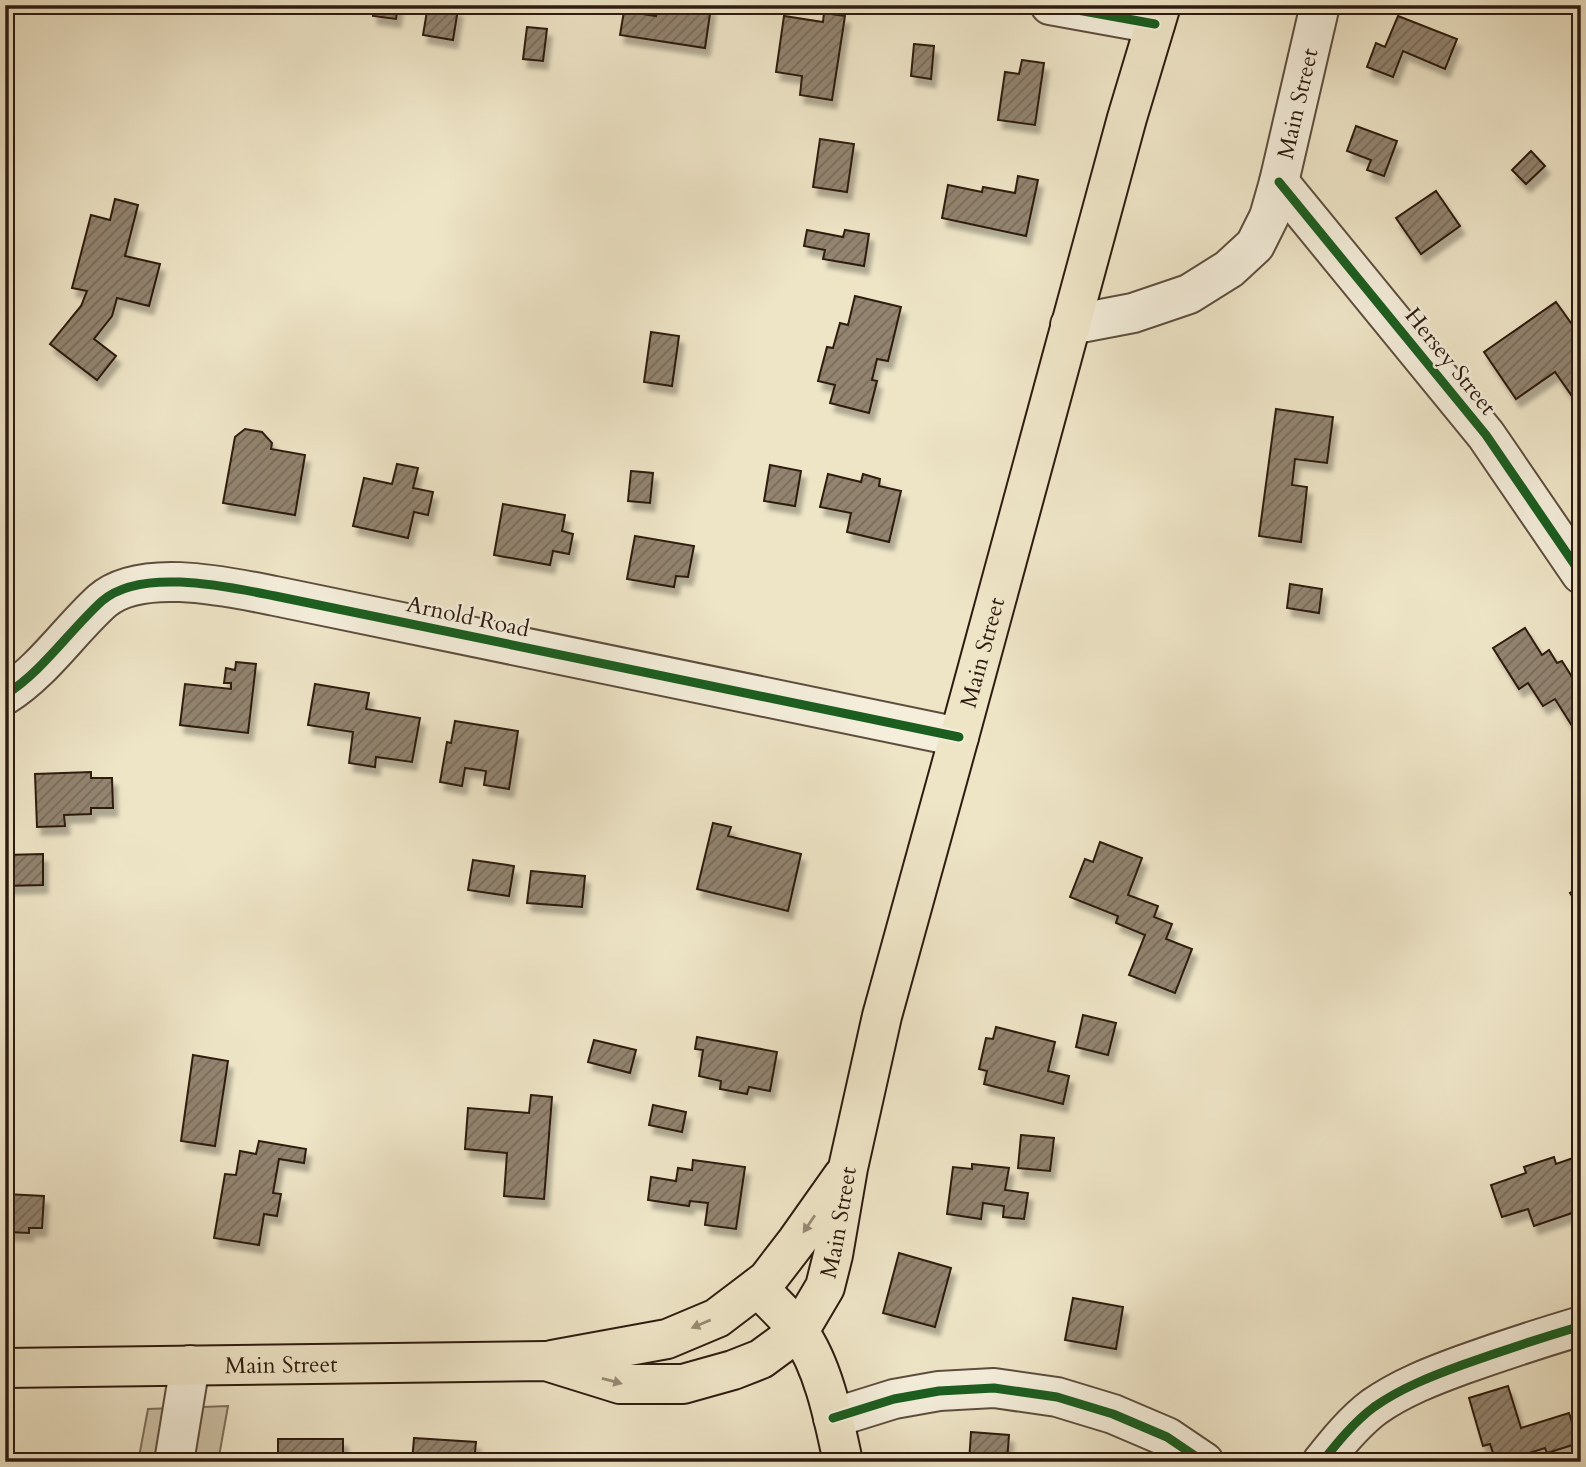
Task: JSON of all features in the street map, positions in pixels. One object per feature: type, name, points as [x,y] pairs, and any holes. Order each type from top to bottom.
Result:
[{"type":"main road","name":"Main Street","points":[[5,1368],[546,1361],[620,1384],[683,1384],[761,1359],[799,1331],[825,1287],[882,1016],[1127,118],[1158,15]]},
{"type":"main road","points":[[546,1361],[667,1339],[717,1318],[767,1280],[848,1168]]},
{"type":"main road","points":[[758,1287],[799,1331],[812,1356],[827,1396],[843,1462]]},
{"type":"street","points":[[1050,5],[1158,15]]},
{"type":"street","name":"Main Street","points":[[1070,325],[1133,313],[1189,294],[1229,269],[1255,245],[1269,216],[1279,182],[1320,5]]},
{"type":"street","name":"Hersey Street","points":[[1279,182],[1486,435],[1581,574]]},
{"type":"street","name":"Arnold Road","points":[[5,695],[26,679],[104,599],[130,586],[162,581],[220,586],[275,596],[959,737]]},
{"type":"street","points":[[1322,1462],[1358,1422],[1390,1397],[1449,1370],[1581,1325]]},
{"type":"street","points":[[174,1462],[190,1365]]},
{"type":"street","points":[[833,1418],[894,1399],[939,1391],[995,1388],[1057,1398],[1113,1414],[1167,1437],[1204,1462]]},
{"type":"shaded area","points":[[228,1406],[218,1462],[138,1462],[148,1409]]},
{"type":"building","points":[[374,5],[398,5],[396,19],[373,16]]},
{"type":"building","points":[[428,5],[458,9],[453,40],[423,35]]},
{"type":"building","points":[[658,5],[711,7],[705,48],[620,35],[624,11],[656,16]]},
{"type":"building","points":[[824,13],[845,16],[832,100],[800,95],[802,76],[776,72],[784,16],[823,22]]},
{"type":"building","points":[[1398,16],[1457,39],[1445,69],[1403,51],[1393,77],[1367,67],[1376,43],[1385,47]]},
{"type":"building","points":[[527,27],[547,29],[543,61],[523,59]]},
{"type":"building","points":[[914,44],[934,46],[931,79],[911,76]]},
{"type":"building","points":[[1022,60],[1044,63],[1035,125],[998,120],[1005,72],[1019,74]]},
{"type":"building","points":[[1356,126],[1397,141],[1384,176],[1367,170],[1371,160],[1347,151]]},
{"type":"building","points":[[820,139],[854,144],[847,192],[813,187]]},
{"type":"building","points":[[1531,151],[1545,166],[1526,184],[1512,170]]},
{"type":"building","points":[[1018,176],[1038,180],[1026,236],[942,218],[948,185],[982,192],[983,187],[1015,193]]},
{"type":"building","points":[[1436,191],[1460,226],[1421,254],[1396,218]]},
{"type":"building","points":[[115,199],[138,205],[125,256],[160,264],[149,306],[117,298],[112,316],[94,339],[116,356],[97,380],[50,344],[81,306],[87,291],[72,288],[91,215],[110,220]]},
{"type":"building","points":[[807,230],[843,237],[845,230],[869,234],[864,266],[823,259],[825,250],[804,246]]},
{"type":"building","points":[[855,296],[901,307],[888,361],[877,359],[872,380],[877,381],[869,413],[830,403],[835,385],[818,381],[827,347],[833,348],[840,323],[848,325]]},
{"type":"building","points":[[1556,302],[1581,337],[1581,409],[1555,372],[1516,399],[1484,352]]},
{"type":"building","points":[[651,332],[679,336],[672,386],[644,382]]},
{"type":"building","points":[[1276,409],[1333,417],[1327,463],[1295,459],[1292,485],[1307,487],[1301,542],[1259,536]]},
{"type":"building","points":[[245,429],[262,432],[272,443],[271,449],[305,455],[295,515],[223,503],[235,437]]},
{"type":"building","points":[[397,464],[418,468],[413,488],[433,492],[428,515],[414,512],[408,538],[353,526],[364,478],[392,484]]},
{"type":"building","points":[[770,465],[801,471],[795,506],[764,501]]},
{"type":"building","points":[[631,471],[653,473],[650,503],[628,501]]},
{"type":"building","points":[[828,474],[861,482],[863,474],[880,479],[879,486],[901,491],[889,542],[847,532],[851,513],[820,507]]},
{"type":"building","points":[[503,504],[565,515],[562,531],[573,534],[569,554],[553,551],[550,565],[494,555]]},
{"type":"building","points":[[635,536],[694,546],[688,577],[676,576],[674,587],[627,579]]},
{"type":"building","points":[[1290,584],[1322,589],[1319,613],[1287,608]]},
{"type":"building","points":[[1525,628],[1542,655],[1549,650],[1557,663],[1562,661],[1577,685],[1581,682],[1581,740],[1555,699],[1543,706],[1528,683],[1519,689],[1493,648]]},
{"type":"building","points":[[236,662],[256,664],[248,733],[180,725],[185,684],[231,689],[231,683],[224,683],[226,668],[235,670]]},
{"type":"building","points":[[315,684],[369,693],[366,709],[420,718],[412,762],[376,757],[375,767],[349,763],[353,732],[308,725]]},
{"type":"building","points":[[455,721],[518,731],[509,789],[484,785],[486,771],[465,768],[462,786],[440,782],[447,742],[451,743]]},
{"type":"building","points":[[91,772],[91,778],[112,778],[113,808],[91,808],[91,814],[64,815],[65,826],[37,827],[35,774]]},
{"type":"building","points":[[713,823],[731,827],[728,836],[801,854],[788,911],[697,889]]},
{"type":"building","points":[[1100,842],[1142,858],[1128,895],[1158,906],[1154,917],[1172,924],[1166,939],[1192,949],[1175,993],[1129,975],[1145,935],[1116,923],[1118,916],[1070,897],[1085,859],[1093,862]]},
{"type":"building","points":[[43,854],[43,885],[5,886],[5,855]]},
{"type":"building","points":[[473,860],[514,866],[509,896],[468,890]]},
{"type":"building","points":[[531,871],[585,876],[582,907],[527,903]]},
{"type":"building","points":[[1581,885],[1581,909],[1570,893]]},
{"type":"building","points":[[1083,1015],[1116,1023],[1108,1055],[1076,1047]]},
{"type":"building","points":[[996,1027],[1055,1042],[1048,1071],[1069,1076],[1063,1104],[984,1084],[987,1071],[979,1069],[986,1038],[993,1039]]},
{"type":"building","points":[[697,1037],[777,1052],[770,1091],[749,1087],[747,1094],[720,1089],[721,1081],[699,1076],[703,1050],[695,1049]]},
{"type":"building","points":[[594,1040],[636,1050],[630,1073],[588,1062]]},
{"type":"building","points":[[193,1055],[228,1061],[215,1146],[181,1141]]},
{"type":"building","points":[[531,1095],[552,1097],[544,1199],[504,1196],[507,1153],[465,1149],[468,1108],[529,1113]]},
{"type":"building","points":[[653,1105],[686,1112],[682,1132],[649,1125]]},
{"type":"building","points":[[1021,1135],[1054,1138],[1050,1171],[1018,1168]]},
{"type":"building","points":[[259,1141],[306,1149],[304,1163],[279,1159],[273,1193],[281,1194],[277,1216],[264,1214],[259,1245],[214,1238],[225,1174],[236,1175],[240,1151],[256,1154]]},
{"type":"building","points":[[1581,1144],[1581,1210],[1534,1226],[1528,1209],[1502,1217],[1491,1185],[1526,1173],[1524,1167],[1554,1157],[1556,1164],[1579,1156],[1575,1146]]},
{"type":"building","points":[[693,1160],[745,1167],[736,1229],[705,1225],[708,1203],[690,1201],[689,1206],[648,1200],[651,1177],[676,1181],[678,1168],[692,1170]]},
{"type":"building","points":[[972,1164],[1009,1168],[1005,1190],[1028,1193],[1024,1219],[1003,1217],[1004,1206],[983,1203],[981,1219],[947,1214],[953,1167],[972,1169]]},
{"type":"building","points":[[5,1194],[44,1196],[42,1228],[29,1228],[29,1233],[7,1232]]},
{"type":"building","points":[[899,1253],[951,1268],[935,1327],[883,1313]]},
{"type":"building","points":[[1073,1298],[1123,1307],[1116,1349],[1065,1340]]},
{"type":"building","points":[[1508,1386],[1521,1428],[1569,1413],[1579,1443],[1547,1453],[1545,1448],[1496,1462],[1490,1444],[1483,1446],[1469,1398]]},
{"type":"building","points":[[971,1432],[1009,1435],[1007,1462],[969,1462]]},
{"type":"building","points":[[414,1438],[476,1442],[474,1462],[412,1462]]},
{"type":"building","points":[[278,1439],[343,1439],[343,1462],[278,1462]]},
{"type":"cycle path","points":[[1050,5],[1155,24]]},
{"type":"cycle path","points":[[1279,182],[1486,435],[1581,574]]},
{"type":"cycle path","points":[[5,695],[44,663],[102,601],[119,591],[139,585],[186,582],[275,596],[959,737]]},
{"type":"cycle path","points":[[1322,1462],[1360,1419],[1395,1394],[1462,1365],[1581,1326]]},
{"type":"cycle path","points":[[833,1418],[894,1399],[939,1391],[994,1388],[1057,1397],[1113,1414],[1167,1437],[1204,1462]]}]
